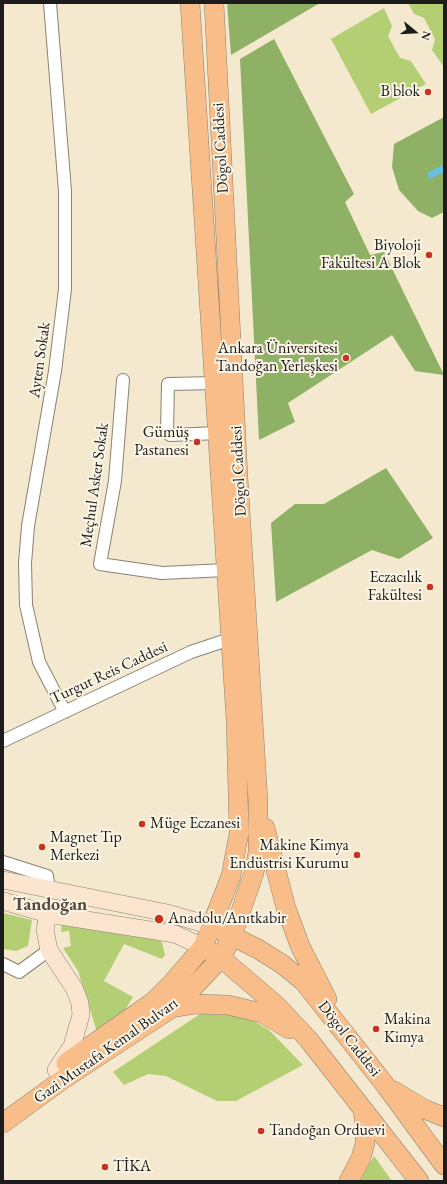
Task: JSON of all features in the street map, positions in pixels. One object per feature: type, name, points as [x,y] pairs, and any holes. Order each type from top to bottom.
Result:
[{"type":"main road","name":"Dögol Caddesi","points":[[190,3],[216,383],[236,720],[239,833],[231,876],[203,947],[221,958],[276,1005],[308,1039],[419,1181]]},
{"type":"main road","name":"Dögol Caddesi","points":[[214,3],[238,477],[258,801],[258,852],[254,873],[232,936],[221,958]]},
{"type":"main road","points":[[258,801],[286,908],[300,946],[347,1037]]},
{"type":"main road","points":[[3,880],[167,913],[212,926]]},
{"type":"main road","points":[[3,902],[48,914],[175,934],[203,947]]},
{"type":"main road","points":[[48,914],[45,930],[49,950],[74,988],[80,1003],[81,1015],[72,1046],[56,1070]]},
{"type":"main road","name":"Dögol Caddesi","points":[[212,926],[282,964],[304,982],[386,1086],[444,1165]]},
{"type":"main road","name":"Gazi Mustafa Kemal Bulvarı","points":[[3,1108],[153,1002],[173,982],[203,947]]},
{"type":"main road","name":"Gazi Mustafa Kemal Bulvarı","points":[[3,1123],[62,1080],[172,1008],[221,958]]},
{"type":"main road","points":[[172,1008],[211,1004],[248,1009],[262,1013],[308,1039]]},
{"type":"main road","points":[[386,1086],[424,1109],[444,1117]]},
{"type":"main road","points":[[349,1181],[361,1158],[365,1143],[366,1127],[363,1110]]},
{"type":"street","name":"Ayten Sokak","points":[[50,3],[65,191],[65,289],[56,371],[28,526],[25,564],[26,606],[39,662],[65,712]]},
{"type":"street","name":"Meçhul Asker Sokak","points":[[123,380],[115,481],[100,564],[162,572],[226,570]]},
{"type":"street","points":[[216,383],[168,384],[167,432],[170,435],[219,433]]},
{"type":"street","name":"Turgut Reis Caddesi","points":[[3,741],[191,652],[230,639]]},
{"type":"street","points":[[3,862],[47,876],[49,890]]},
{"type":"street","points":[[3,964],[19,972],[49,950]]},
{"type":"green space","points":[[227,3],[320,3],[231,55]]},
{"type":"green space","points":[[408,3],[444,3],[444,67],[432,50],[435,39],[424,18],[414,14]]},
{"type":"green space","points":[[384,8],[392,26],[388,36],[400,58],[411,61],[426,84],[371,114],[331,39]]},
{"type":"green space","points":[[274,39],[354,194],[345,202],[370,255],[384,252],[444,375],[415,371],[392,335],[288,403],[295,422],[259,440],[240,59]]},
{"type":"green space","points":[[444,117],[444,212],[432,218],[418,211],[399,190],[392,167],[394,144]]},
{"type":"green space","points":[[386,468],[433,538],[399,559],[372,550],[276,602],[271,523],[295,504],[324,504]]},
{"type":"green space","points":[[3,913],[32,920],[28,946],[16,951],[3,949]]},
{"type":"green space","points":[[62,923],[151,937],[162,942],[165,955],[162,959],[124,944],[104,981],[133,997],[123,1013],[97,1032],[78,971],[63,948],[71,946],[69,931],[61,932]]},
{"type":"green space","points":[[200,1014],[233,1015],[254,1021],[269,1030],[303,1065],[236,1101],[217,1101],[166,1076],[148,1074],[124,1085],[113,1072]]},
{"type":"green space","points":[[374,1156],[392,1181],[360,1181]]},
{"type":"water","points":[[442,165],[444,172],[430,179],[427,173]]},
{"type":"place","name":"B blok","points":[[428,92]]},
{"type":"place","name":"Biyoloji Fakültesi A Blok","points":[[429,255]]},
{"type":"place","name":"Ankara Üniversitesi Tandoğan Yerleşkesi","points":[[346,358]]},
{"type":"place","name":"Gümüş Pastanesi","points":[[197,442]]},
{"type":"place","name":"Eczacılık Fakültesi","points":[[430,587]]},
{"type":"place","name":"Müge Eczanesi","points":[[142,824]]},
{"type":"place","name":"Magnet Tıp Merkezi","points":[[42,847]]},
{"type":"place","name":"Makine Kimya Endüstrisi Kurumu","points":[[357,855]]},
{"type":"place","name":"Anadolu/Anıtkabir","points":[[159,919]]},
{"type":"place","name":"Makina Kimya","points":[[376,1029]]},
{"type":"place","name":"Tandoğan Orduevi","points":[[261,1131]]},
{"type":"place","name":"TİKA","points":[[105,1167]]},
{"type":"district","name":"Tandoğan","points":[[50,905]]}]
